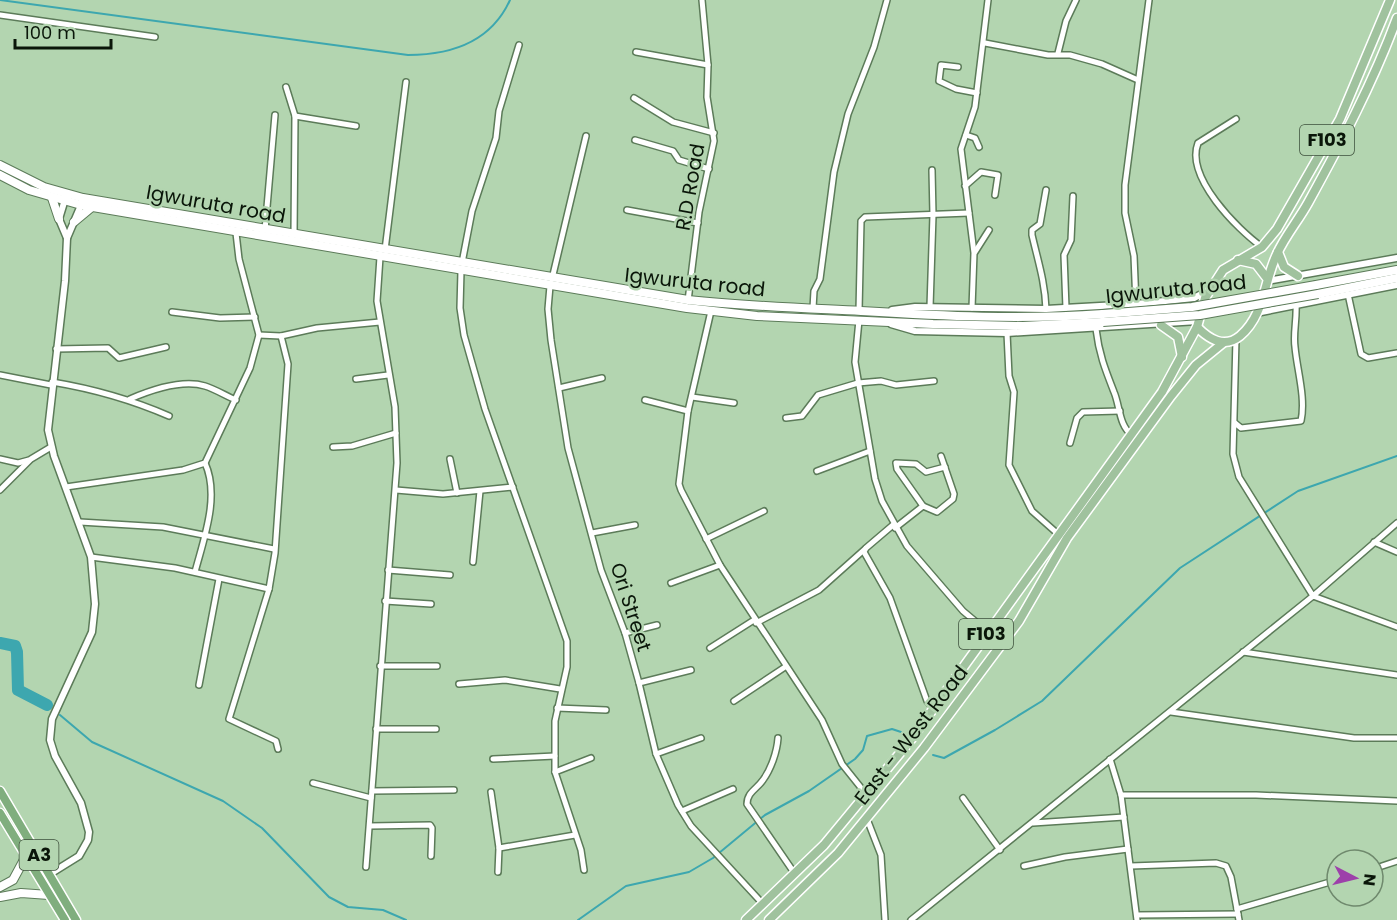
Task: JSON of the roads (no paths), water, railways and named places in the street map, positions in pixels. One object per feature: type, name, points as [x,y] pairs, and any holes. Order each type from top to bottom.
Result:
[{"type":"highway","name":"A3","points":[[0,791],[76,920]]},
{"type":"highway","name":"A3","points":[[0,813],[65,920]]},
{"type":"main road","name":"F103","points":[[1236,260],[1262,247],[1277,229],[1340,119],[1390,0]]},
{"type":"main road","name":"F103","points":[[1267,279],[1278,252],[1299,219],[1351,123],[1397,18]]},
{"type":"main road","points":[[1340,119],[1351,123]]},
{"type":"main road","name":"Igwuruta road","points":[[0,165],[65,198],[82,202],[294,235],[383,254]]},
{"type":"main road","name":"Igwuruta road","points":[[0,175],[52,198],[65,198]]},
{"type":"main road","points":[[52,198],[59,219]]},
{"type":"main road","name":"Igwuruta road","points":[[82,202],[92,207],[236,233],[383,254],[687,304],[813,308],[882,321],[997,326],[1103,318],[1397,278]]},
{"type":"main road","points":[[74,222],[92,207]]},
{"type":"main road","points":[[1278,252],[1284,267],[1298,276]]},
{"type":"main road","points":[[1197,324],[1213,341],[1223,343],[1236,339],[1242,334],[1257,313],[1266,291],[1267,279],[1256,264],[1236,260]]},
{"type":"main road","name":"East - West Road","points":[[746,920],[824,845],[934,709],[1058,534],[1132,435],[1182,360],[1202,305],[1210,290],[1223,270],[1236,260]]},
{"type":"main road","name":"Igwuruta road","points":[[1317,289],[1397,270]]},
{"type":"main road","points":[[1103,318],[1197,316],[1317,289]]},
{"type":"main road","name":"Igwuruta road","points":[[687,304],[711,311],[757,316],[859,315],[881,312],[1103,318]]},
{"type":"main road","points":[[1161,325],[1178,337],[1182,360]]},
{"type":"main road","name":"East - West Road","points":[[769,920],[838,853],[924,748],[1007,637],[1068,538],[1107,484],[1196,365],[1223,343]]},
{"type":"main road","points":[[1098,480],[1107,484]]},
{"type":"main road","points":[[0,887],[13,880],[26,856]]},
{"type":"main road","points":[[0,897],[21,893],[49,894]]},
{"type":"street","name":"R.D Road","points":[[687,304],[714,133],[707,97],[708,65],[702,0]]},
{"type":"street","points":[[813,308],[814,291],[820,279],[834,172],[848,114],[874,47],[887,0]]},
{"type":"street","points":[[972,308],[974,253],[961,149],[977,93],[985,43],[988,0]]},
{"type":"street","points":[[1058,53],[1066,21],[1076,0]]},
{"type":"street","points":[[1136,304],[1134,256],[1125,213],[1125,185],[1149,0]]},
{"type":"street","points":[[0,15],[155,37]]},
{"type":"street","points":[[985,43],[1048,55],[1058,53],[1102,64],[1138,80]]},
{"type":"street","points":[[519,45],[499,111],[496,138],[470,219],[461,267],[460,308],[464,335],[485,409],[567,642],[567,667],[557,708],[555,772],[581,850],[584,870]]},
{"type":"street","points":[[636,52],[708,65]]},
{"type":"street","points":[[958,67],[942,64],[939,81],[956,89],[977,93]]},
{"type":"street","points":[[366,867],[380,666],[396,490],[396,433],[380,322],[377,281],[383,254],[406,81]]},
{"type":"street","points":[[286,87],[296,116],[294,235]]},
{"type":"street","points":[[634,98],[673,122],[714,133]]},
{"type":"street","points":[[265,230],[275,115]]},
{"type":"street","points":[[296,116],[356,126]]},
{"type":"street","points":[[1236,119],[1198,144],[1196,154],[1198,166],[1220,208],[1242,233],[1262,247]]},
{"type":"street","points":[[966,135],[975,138],[979,147]]},
{"type":"street","name":"Ori Street","points":[[586,136],[551,282],[548,309],[567,448],[601,570],[625,633],[656,754],[682,811],[714,851],[763,904]]},
{"type":"street","points":[[635,140],[673,151],[679,160],[709,169]]},
{"type":"street","points":[[930,307],[932,170]]},
{"type":"street","points":[[965,186],[981,172],[998,175],[995,195]]},
{"type":"street","points":[[1046,190],[1040,224],[1032,230],[1039,268],[1045,280],[1046,309]]},
{"type":"street","points":[[1066,308],[1064,255],[1071,240],[1073,196]]},
{"type":"street","points":[[65,198],[59,219],[67,238]]},
{"type":"street","points":[[50,874],[79,856],[88,840],[89,832],[81,803],[55,756],[50,740],[52,719],[92,632],[96,585],[91,557],[80,522],[51,447],[48,419],[65,281],[67,238],[82,202]]},
{"type":"street","points":[[627,210],[698,223]]},
{"type":"street","points":[[969,213],[865,217],[861,221],[859,315],[855,362],[870,451],[882,501],[894,526],[936,580],[988,632]]},
{"type":"street","points":[[974,253],[989,230]]},
{"type":"street","points":[[66,487],[183,470],[205,463],[236,400],[254,357],[259,335],[239,259],[236,233]]},
{"type":"street","points":[[1267,279],[1298,276],[1397,258]]},
{"type":"street","points":[[1257,313],[1397,285]]},
{"type":"street","points":[[881,312],[915,307],[1046,309],[1136,304],[1186,299],[1210,290]]},
{"type":"street","points":[[1348,294],[1361,354],[1368,358],[1397,353]]},
{"type":"street","points":[[1235,423],[1238,427],[1248,428],[1298,422],[1302,419],[1294,346],[1296,305]]},
{"type":"street","points":[[711,311],[688,411],[679,484],[720,565],[822,720],[842,764],[866,794]]},
{"type":"street","points":[[172,312],[220,318],[255,317]]},
{"type":"street","points":[[882,321],[915,331],[1007,333],[1197,324]]},
{"type":"street","points":[[259,335],[281,336],[317,328],[380,322]]},
{"type":"street","points":[[1096,329],[1104,373],[1127,432],[1132,435]]},
{"type":"street","points":[[1007,333],[1009,376],[1014,392],[1008,448],[1009,465],[1032,511],[1058,534]]},
{"type":"street","points":[[278,749],[276,741],[229,719],[269,589],[288,364],[281,336]]},
{"type":"street","points":[[1236,339],[1233,454],[1239,477],[1313,596],[1397,627]]},
{"type":"street","points":[[56,349],[108,348],[119,358],[166,347]]},
{"type":"street","points":[[0,375],[92,388],[130,399],[169,416]]},
{"type":"street","points":[[356,379],[388,375]]},
{"type":"street","points":[[559,388],[602,378]]},
{"type":"street","points":[[786,418],[802,417],[818,395],[858,383],[881,381],[896,385],[934,381]]},
{"type":"street","points":[[130,399],[164,388],[190,385],[205,386],[236,400]]},
{"type":"street","points":[[692,397],[734,403]]},
{"type":"street","points":[[645,400],[688,411]]},
{"type":"street","points":[[1070,443],[1077,418],[1083,412],[1120,411]]},
{"type":"street","points":[[333,447],[352,446],[396,433]]},
{"type":"street","points":[[0,459],[18,463],[31,459],[51,447]]},
{"type":"street","points":[[818,471],[870,451]]},
{"type":"street","points":[[941,456],[945,467],[954,494],[953,499],[937,512],[923,506],[897,469],[896,463],[916,464],[926,472],[945,467]]},
{"type":"street","points":[[0,490],[31,459]]},
{"type":"street","points":[[450,459],[457,493]]},
{"type":"street","points":[[195,572],[213,483],[205,463]]},
{"type":"street","points":[[396,490],[435,494],[513,487]]},
{"type":"street","points":[[473,562],[480,490]]},
{"type":"street","points":[[710,648],[755,621],[819,590],[865,549],[923,506]]},
{"type":"street","points":[[706,539],[764,511]]},
{"type":"street","points":[[80,522],[131,524],[274,549]]},
{"type":"street","points":[[911,920],[1110,759],[1172,712],[1313,596],[1397,523]]},
{"type":"street","points":[[592,532],[634,525]]},
{"type":"street","points":[[1374,542],[1397,552]]},
{"type":"street","points":[[865,549],[890,598],[927,701],[934,709]]},
{"type":"street","points":[[91,557],[195,572],[269,589]]},
{"type":"street","points":[[671,583],[720,565]]},
{"type":"street","points":[[388,570],[450,575]]},
{"type":"street","points":[[199,685],[219,579]]},
{"type":"street","points":[[386,601],[432,604]]},
{"type":"street","points":[[625,633],[657,625]]},
{"type":"street","points":[[1243,652],[1397,675]]},
{"type":"street","points":[[380,666],[436,666]]},
{"type":"street","points":[[734,701],[785,667]]},
{"type":"street","points":[[639,683],[691,670]]},
{"type":"street","points":[[459,684],[505,680],[560,689]]},
{"type":"street","points":[[557,708],[606,710]]},
{"type":"street","points":[[1172,712],[1354,738],[1397,738]]},
{"type":"street","points":[[376,729],[436,729]]},
{"type":"street","points":[[656,754],[701,738]]},
{"type":"street","points":[[778,738],[777,748],[764,779],[746,800],[753,817],[795,874]]},
{"type":"street","points":[[493,759],[555,756]]},
{"type":"street","points":[[555,772],[591,758]]},
{"type":"street","points":[[1110,759],[1121,795],[1137,917],[1238,914],[1325,884]]},
{"type":"street","points":[[313,783],[371,798]]},
{"type":"street","points":[[682,811],[733,789]]},
{"type":"street","points":[[372,791],[454,790]]},
{"type":"street","points":[[491,792],[499,848],[498,872]]},
{"type":"street","points":[[1121,795],[1256,795],[1397,801]]},
{"type":"street","points":[[963,798],[1000,850]]},
{"type":"street","points":[[1032,823],[1124,817]]},
{"type":"street","points":[[867,819],[881,855],[885,920]]},
{"type":"street","points":[[370,826],[430,825],[432,828],[431,856]]},
{"type":"street","points":[[499,848],[575,835]]},
{"type":"street","points":[[1024,866],[1065,857],[1128,849]]},
{"type":"street","points":[[1131,866],[1224,865],[1228,868],[1231,877],[1238,914]]},
{"type":"waterway","points":[[0,0],[408,55],[454,49],[481,36],[502,14],[510,0]]},
{"type":"waterway","points":[[933,755],[944,758],[1042,701],[1180,568],[1298,491],[1397,456]]},
{"type":"waterway","points":[[0,643],[15,646],[18,690],[47,705]]},
{"type":"waterway","points":[[60,715],[92,742],[223,801],[262,828],[329,897],[348,907],[383,910],[406,920]]},
{"type":"waterway","points":[[578,920],[626,886],[689,872],[713,858],[765,815],[809,791],[855,759],[863,750],[867,736],[892,729],[904,733]]}]
